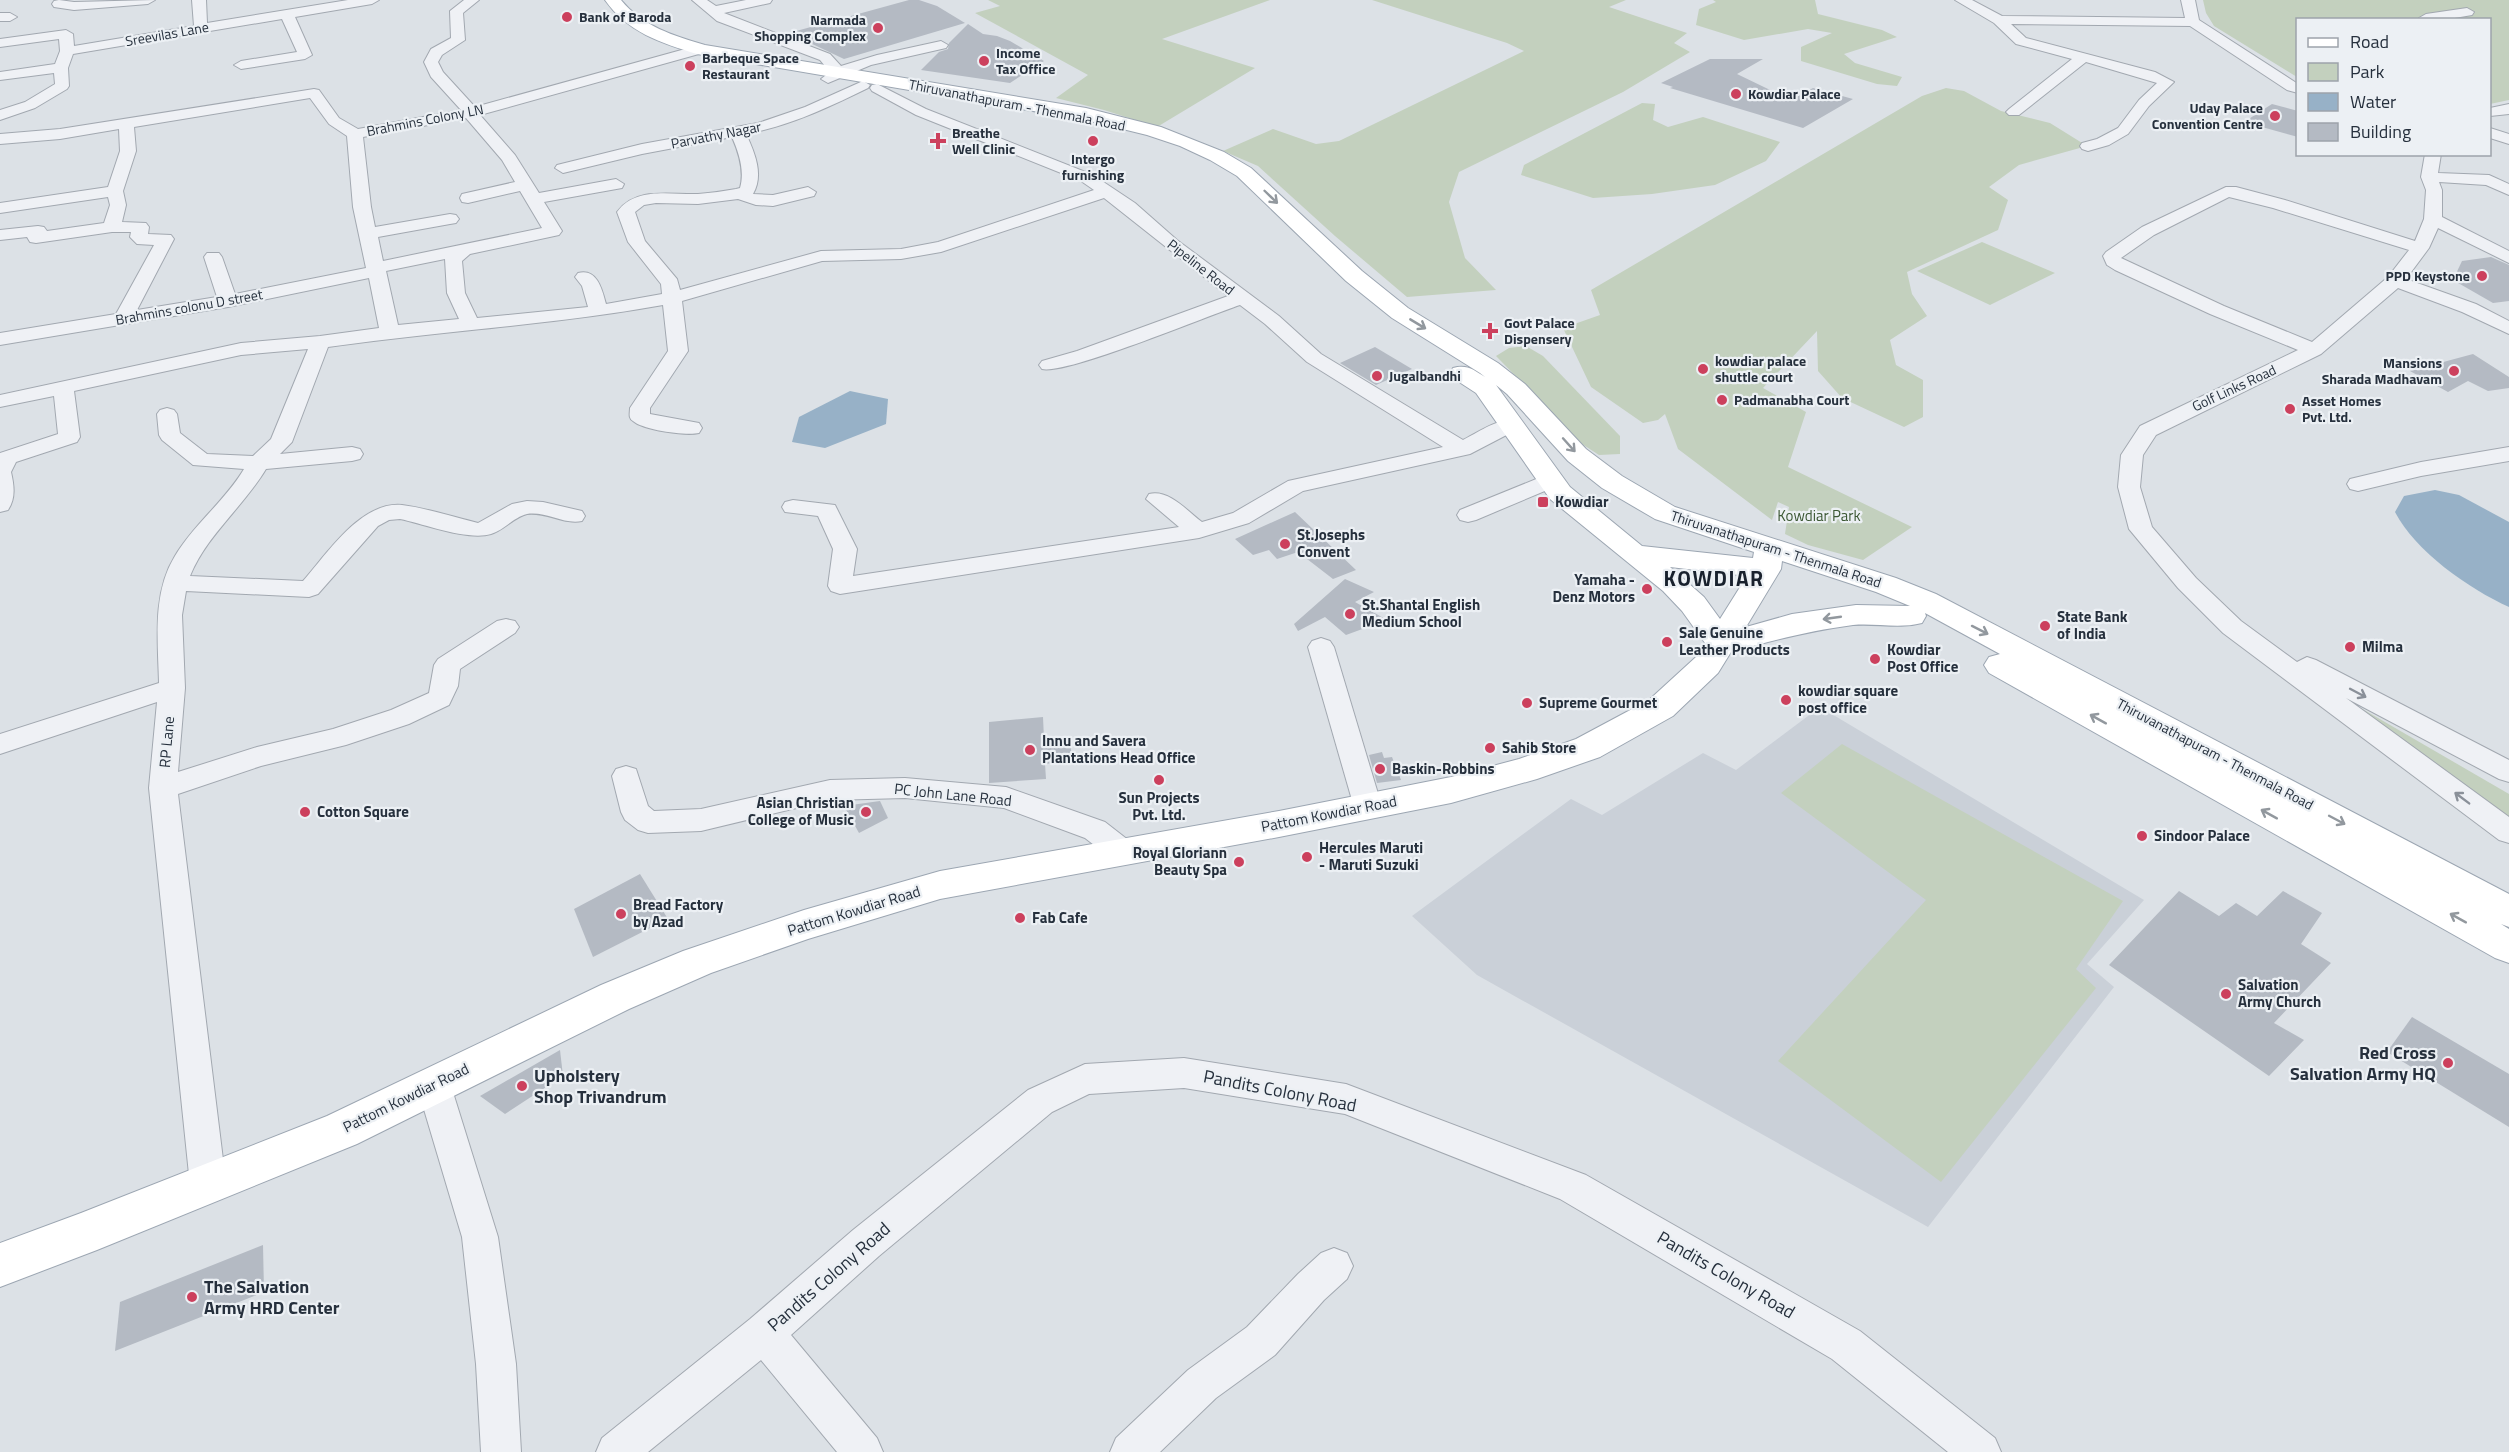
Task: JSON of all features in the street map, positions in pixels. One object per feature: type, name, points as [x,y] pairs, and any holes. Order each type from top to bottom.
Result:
[{"type":"main road","points":[[596,0],[625,28],[647,40],[693,52],[833,75],[1092,125],[1161,145],[1214,167],[1236,185],[1296,246],[1370,314],[1485,388],[1551,480],[1577,509],[1638,554],[1693,604],[1722,644],[1792,624],[1856,615],[1911,616]]},
{"type":"main road","points":[[613,0],[627,16],[645,28],[693,52]]},
{"type":"main road","name":"Thiruvanathapuram - Thenmala Road","points":[[833,75],[878,85],[1089,116],[1166,136],[1226,160],[1244,172],[1354,276],[1400,313],[1489,368],[1516,389],[1577,455],[1612,482],[1665,513],[1768,558],[1886,585],[1925,601],[2509,912]]},
{"type":"main road","points":[[1511,425],[1576,485],[1612,508],[1658,531],[1768,558],[1911,616],[2509,947]]},
{"type":"main road","points":[[1638,554],[1768,558]]},
{"type":"main road","name":"Pattom Kowdiar Road","points":[[0,1265],[342,1130],[615,997],[697,962],[804,925],[940,885],[1451,790],[1526,770],[1588,748],[1661,708],[1707,665],[1722,644],[1768,558]]},
{"type":"street","points":[[199,0],[201,28]]},
{"type":"street","name":"Sreevilas Lane","points":[[67,51],[372,0]]},
{"type":"street","points":[[472,0],[457,11],[458,40],[436,52],[431,62],[436,74],[465,103],[470,113],[509,158],[533,200],[616,184]]},
{"type":"street","points":[[699,0],[722,18],[825,57],[833,75],[889,57],[941,45]]},
{"type":"street","points":[[713,11],[765,0]]},
{"type":"street","points":[[2188,0],[2193,22]]},
{"type":"street","points":[[1970,1],[1999,20],[2021,42],[2167,81],[2144,103],[2122,131],[2103,142],[2088,146]]},
{"type":"street","points":[[59,4],[74,6],[156,5],[160,33],[154,36]]},
{"type":"street","points":[[2426,18],[2467,12]]},
{"type":"street","points":[[241,65],[305,55],[287,14]]},
{"type":"street","points":[[1999,20],[2193,22],[2296,88]]},
{"type":"street","points":[[0,43],[66,34],[67,51],[61,68],[62,87],[50,95],[0,116]]},
{"type":"street","name":"Brahmins Colony LN","points":[[0,139],[27,138],[314,93],[334,121],[355,134],[426,123],[470,113],[693,52]]},
{"type":"street","points":[[2014,112],[2081,59]]},
{"type":"street","points":[[0,76],[61,68]]},
{"type":"street","name":"Parvathy Nagar","points":[[563,168],[783,120],[878,85]]},
{"type":"street","name":"Pipeline Road","points":[[878,85],[921,112],[1087,178],[1129,207],[1171,244],[1272,320],[1314,358],[1462,449]]},
{"type":"street","points":[[2491,112],[2509,109]]},
{"type":"street","points":[[112,227],[118,205],[116,190],[128,151],[126,123]]},
{"type":"street","points":[[691,428],[653,422],[640,417],[640,408],[678,351],[670,283],[637,242],[626,212],[628,207],[660,197],[690,200],[740,194],[747,191],[751,179],[746,150],[737,131]]},
{"type":"street","points":[[2491,133],[2509,139]]},
{"type":"street","points":[[355,134],[362,207],[390,332]]},
{"type":"street","name":"Golf Links Road","points":[[2232,627],[2187,583],[2140,529],[2129,487],[2132,455],[2148,431],[2314,350],[2395,281],[2420,248],[2433,219],[2434,190],[2429,177],[2433,156]]},
{"type":"street","points":[[2429,177],[2489,180],[2509,190]]},
{"type":"street","points":[[468,198],[524,185]]},
{"type":"street","points":[[0,208],[116,190]]},
{"type":"street","points":[[740,194],[752,202],[784,200],[808,192]]},
{"type":"street","points":[[0,401],[241,349],[599,311],[671,298],[821,256],[901,254],[941,247],[1105,192]]},
{"type":"street","points":[[2314,350],[2217,310],[2121,266],[2113,261],[2112,256],[2148,231],[2226,192],[2236,192],[2279,204],[2420,248]]},
{"type":"street","name":"Brahmins colonu D street","points":[[0,339],[228,301],[553,231],[533,200]]},
{"type":"street","points":[[368,234],[450,219]]},
{"type":"street","points":[[2433,219],[2509,258]]},
{"type":"street","points":[[0,235],[38,231],[36,238],[112,227],[140,227],[139,237],[143,240],[165,239],[123,318]]},
{"type":"street","points":[[465,250],[453,260],[456,293],[471,325]]},
{"type":"street","points":[[213,257],[228,301]]},
{"type":"street","points":[[584,277],[591,284],[599,311]]},
{"type":"street","points":[[2395,281],[2469,308],[2509,328]]},
{"type":"street","points":[[1049,365],[1084,355],[1240,298]]},
{"type":"street","name":"RP Lane","points":[[207,1184],[163,788],[172,688],[170,615],[175,583],[185,558],[244,487],[258,463],[281,442],[320,342]]},
{"type":"street","points":[[0,505],[3,488],[0,472],[8,458],[69,437],[63,387]]},
{"type":"street","points":[[167,414],[170,435],[201,460],[258,463],[352,454]]},
{"type":"street","points":[[794,507],[827,510],[845,549],[840,586],[1199,531],[1241,519],[1296,486],[1462,449],[1511,425]]},
{"type":"street","points":[[2358,484],[2421,469],[2509,454]]},
{"type":"street","points":[[1468,515],[1551,480]]},
{"type":"street","points":[[1157,499],[1199,531]]},
{"type":"street","points":[[175,583],[309,588],[370,521],[384,514],[400,512],[479,530],[489,528],[520,508],[531,507],[574,516]]},
{"type":"street","points":[[163,788],[257,757],[336,738],[440,699],[445,686],[447,665],[506,627]]},
{"type":"street","points":[[2232,627],[2509,772]]},
{"type":"street","points":[[2232,627],[2509,832]]},
{"type":"street","points":[[1321,647],[1368,807]]},
{"type":"street","points":[[0,744],[172,688]]},
{"type":"street","name":"PC John Lane Road","points":[[626,776],[634,812],[648,822],[700,820],[830,790],[905,788],[1006,798],[1095,830],[1122,851]]},
{"type":"street","name":"Pandits Colony Road","points":[[616,1452],[765,1333],[866,1244],[1040,1101],[1085,1079],[1184,1072],[1346,1100],[1573,1187],[1846,1345],[1981,1452]]},
{"type":"street","points":[[434,1086],[480,1237],[496,1364],[501,1452]]},
{"type":"street","points":[[1130,1452],[1202,1383],[1261,1341],[1311,1287],[1334,1266]]},
{"type":"street","points":[[765,1333],[863,1452]]},
{"type":"shaded area","points":[[1820,707],[2144,900],[2087,964],[2114,987],[1928,1227],[1477,975],[1412,916],[1571,799],[1602,815],[1703,753],[1736,770]]},
{"type":"green space","points":[[988,0],[1270,0],[1162,39],[1255,68],[1157,127],[1056,98],[1088,75],[975,13],[1000,6]]},
{"type":"green space","points":[[1372,0],[1626,0],[1609,7],[1687,33],[1674,43],[1690,52],[1623,92],[1459,172],[1449,202],[1465,258],[1496,290],[1407,297],[1258,166],[1223,151],[1273,129],[1316,144],[1339,141],[1524,51],[1507,43]]},
{"type":"green space","points":[[1713,0],[1815,0],[1818,14],[1882,30],[1897,37],[1844,54],[1855,63],[1902,77],[1897,86],[1877,84],[1801,61],[1801,47],[1832,33],[1808,29],[1744,40],[1696,25],[1699,9],[1716,2]]},
{"type":"green space","points":[[2203,0],[2509,0],[2509,100],[2491,104],[2491,18],[2296,18],[2296,76],[2214,26],[2206,13]]},
{"type":"green space","name":"Kowdiar Park","points":[[1946,88],[1964,91],[2001,111],[2050,123],[2087,146],[2019,165],[1989,187],[2008,200],[1998,230],[1907,272],[1912,294],[1927,316],[1890,340],[1896,365],[1923,380],[1923,417],[1904,427],[1842,398],[1818,371],[1817,331],[1763,388],[1806,412],[1788,467],[1912,527],[1863,560],[1808,545],[1785,534],[1789,507],[1778,502],[1772,520],[1678,449],[1665,414],[1658,420],[1643,423],[1591,387],[1563,328],[1600,315],[1591,290],[1922,96]]},
{"type":"green space","points":[[1642,103],[1655,104],[1653,120],[1668,127],[1703,117],[1780,142],[1766,161],[1715,185],[1652,194],[1593,198],[1521,175],[1524,165]]},
{"type":"green space","points":[[1982,242],[2055,273],[1990,305],[1917,271]]},
{"type":"green space","points":[[1526,346],[1543,356],[1620,436],[1620,454],[1599,455],[1582,444],[1496,356],[1509,348]]},
{"type":"green space","points":[[2328,689],[2509,794],[2509,821]]},
{"type":"green space","points":[[1842,744],[2123,901],[2076,969],[2096,988],[1941,1182],[1778,1061],[1926,900],[1781,793]]},
{"type":"water","points":[[850,391],[888,399],[886,424],[825,448],[792,442],[799,417]]},
{"type":"water","points":[[2435,490],[2459,495],[2509,522],[2509,607],[2477,590],[2444,567],[2404,527],[2395,512],[2404,496]]},
{"type":"building","name":"Narmada Shopping Complex","points":[[909,0],[919,0],[937,6],[965,23],[844,59],[789,33]]},
{"type":"building","name":"Income Tax Office","points":[[968,24],[983,34],[1010,41],[1044,61],[1010,83],[921,70],[939,52],[948,49],[949,43]]},
{"type":"building","name":"Kowdiar Palace","points":[[1710,59],[1763,59],[1737,74],[1791,100],[1813,88],[1853,99],[1803,128],[1670,88],[1673,87],[1661,83]]},
{"type":"building","name":"Uday Palace Convention Centre","points":[[2272,104],[2296,110],[2296,136],[2244,122]]},
{"type":"building","name":"PPD Keystone","points":[[2491,257],[2509,265],[2509,301],[2493,303],[2453,280],[2462,261]]},
{"type":"building","name":"Jugalbandhi","points":[[1375,347],[1412,369],[1376,385],[1340,363]]},
{"type":"building","name":"Mansions Sharada Madhavam","points":[[2473,354],[2509,377],[2509,388],[2488,391],[2468,381],[2448,392],[2410,371]]},
{"type":"building","name":"St.Josephs Convent","points":[[1295,512],[1356,570],[1333,579],[1298,552],[1277,559],[1269,550],[1253,555],[1235,539]]},
{"type":"building","name":"St.Shantal English Medium School","points":[[1345,579],[1374,592],[1355,602],[1387,620],[1346,635],[1325,617],[1298,631],[1294,624]]},
{"type":"building","name":"Innu and Savera Plantations Head Office","points":[[1043,717],[1044,739],[1070,737],[1072,761],[1045,764],[1046,779],[989,783],[989,722]]},
{"type":"building","name":"Baskin-Robbins","points":[[1382,752],[1384,758],[1392,757],[1401,780],[1377,783],[1369,755]]},
{"type":"building","name":"Asian Christian College of Music","points":[[880,801],[888,818],[859,833],[844,806]]},
{"type":"building","name":"Bread Factory by Azad","points":[[640,874],[668,919],[593,957],[574,909]]},
{"type":"building","name":"Salvation Army Church","points":[[2179,891],[2219,916],[2236,903],[2257,916],[2283,891],[2322,913],[2301,944],[2331,963],[2274,1023],[2304,1040],[2269,1076],[2109,965]]},
{"type":"building","name":"Red Cross Salvation Army HQ","points":[[2412,1017],[2509,1074],[2509,1127],[2387,1052]]},
{"type":"building","name":"Upholstery Shop Trivandrum","points":[[560,1050],[563,1076],[505,1114],[480,1096]]},
{"type":"building","name":"The Salvation Army HRD Center","points":[[263,1245],[264,1292],[115,1351],[120,1302]]},
{"type":"place","name":"Bank of Baroda","points":[[567,17]]},
{"type":"place","name":"Narmada Shopping Complex","points":[[878,28]]},
{"type":"place","name":"Income Tax Office","points":[[984,61]]},
{"type":"place","name":"Barbeque Space Restaurant","points":[[690,66]]},
{"type":"place","name":"Kowdiar Palace","points":[[1736,94]]},
{"type":"place","name":"Uday Palace Convention Centre","points":[[2275,116]]},
{"type":"place","name":"Breathe Well Clinic","points":[[938,141]]},
{"type":"place","name":"Intergo furnishing","points":[[1093,141]]},
{"type":"place","name":"PPD Keystone","points":[[2482,276]]},
{"type":"place","name":"Govt Palace Dispensery","points":[[1490,331]]},
{"type":"place","name":"kowdiar palace shuttle court","points":[[1703,369]]},
{"type":"place","name":"Mansions Sharada Madhavam","points":[[2454,371]]},
{"type":"place","name":"Jugalbandhi","points":[[1377,376]]},
{"type":"place","name":"Padmanabha Court","points":[[1722,400]]},
{"type":"place","name":"Asset Homes Pvt. Ltd.","points":[[2290,409]]},
{"type":"place","name":"Kowdiar","points":[[1543,502]]},
{"type":"place","name":"St.Josephs Convent","points":[[1285,544]]},
{"type":"place","name":"Yamaha - Denz Motors","points":[[1647,589]]},
{"type":"place","name":"St.Shantal English Medium School","points":[[1350,614]]},
{"type":"place","name":"State Bank of India","points":[[2045,626]]},
{"type":"place","name":"Sale Genuine Leather Products","points":[[1667,642]]},
{"type":"place","name":"Milma","points":[[2350,647]]},
{"type":"place","name":"Kowdiar Post Office","points":[[1875,659]]},
{"type":"place","name":"kowdiar square post office","points":[[1786,700]]},
{"type":"place","name":"Supreme Gourmet","points":[[1527,703]]},
{"type":"place","name":"Sahib Store","points":[[1490,748]]},
{"type":"place","name":"Innu and Savera Plantations Head Office","points":[[1030,750]]},
{"type":"place","name":"Baskin-Robbins","points":[[1380,769]]},
{"type":"place","name":"Sun Projects Pvt. Ltd.","points":[[1159,780]]},
{"type":"place","name":"Cotton Square","points":[[305,812]]},
{"type":"place","name":"Asian Christian College of Music","points":[[866,812]]},
{"type":"place","name":"Sindoor Palace","points":[[2142,836]]},
{"type":"place","name":"Hercules Maruti - Maruti Suzuki","points":[[1307,857]]},
{"type":"place","name":"Royal Gloriann Beauty Spa","points":[[1239,862]]},
{"type":"place","name":"Bread Factory by Azad","points":[[621,914]]},
{"type":"place","name":"Fab Cafe","points":[[1020,918]]},
{"type":"place","name":"Salvation Army Church","points":[[2226,994]]},
{"type":"place","name":"Red Cross Salvation Army HQ","points":[[2448,1063]]},
{"type":"place","name":"Upholstery Shop Trivandrum","points":[[522,1086]]},
{"type":"place","name":"The Salvation Army HRD Center","points":[[192,1297]]},
{"type":"district","name":"KOWDIAR","points":[[1714,579]]}]
